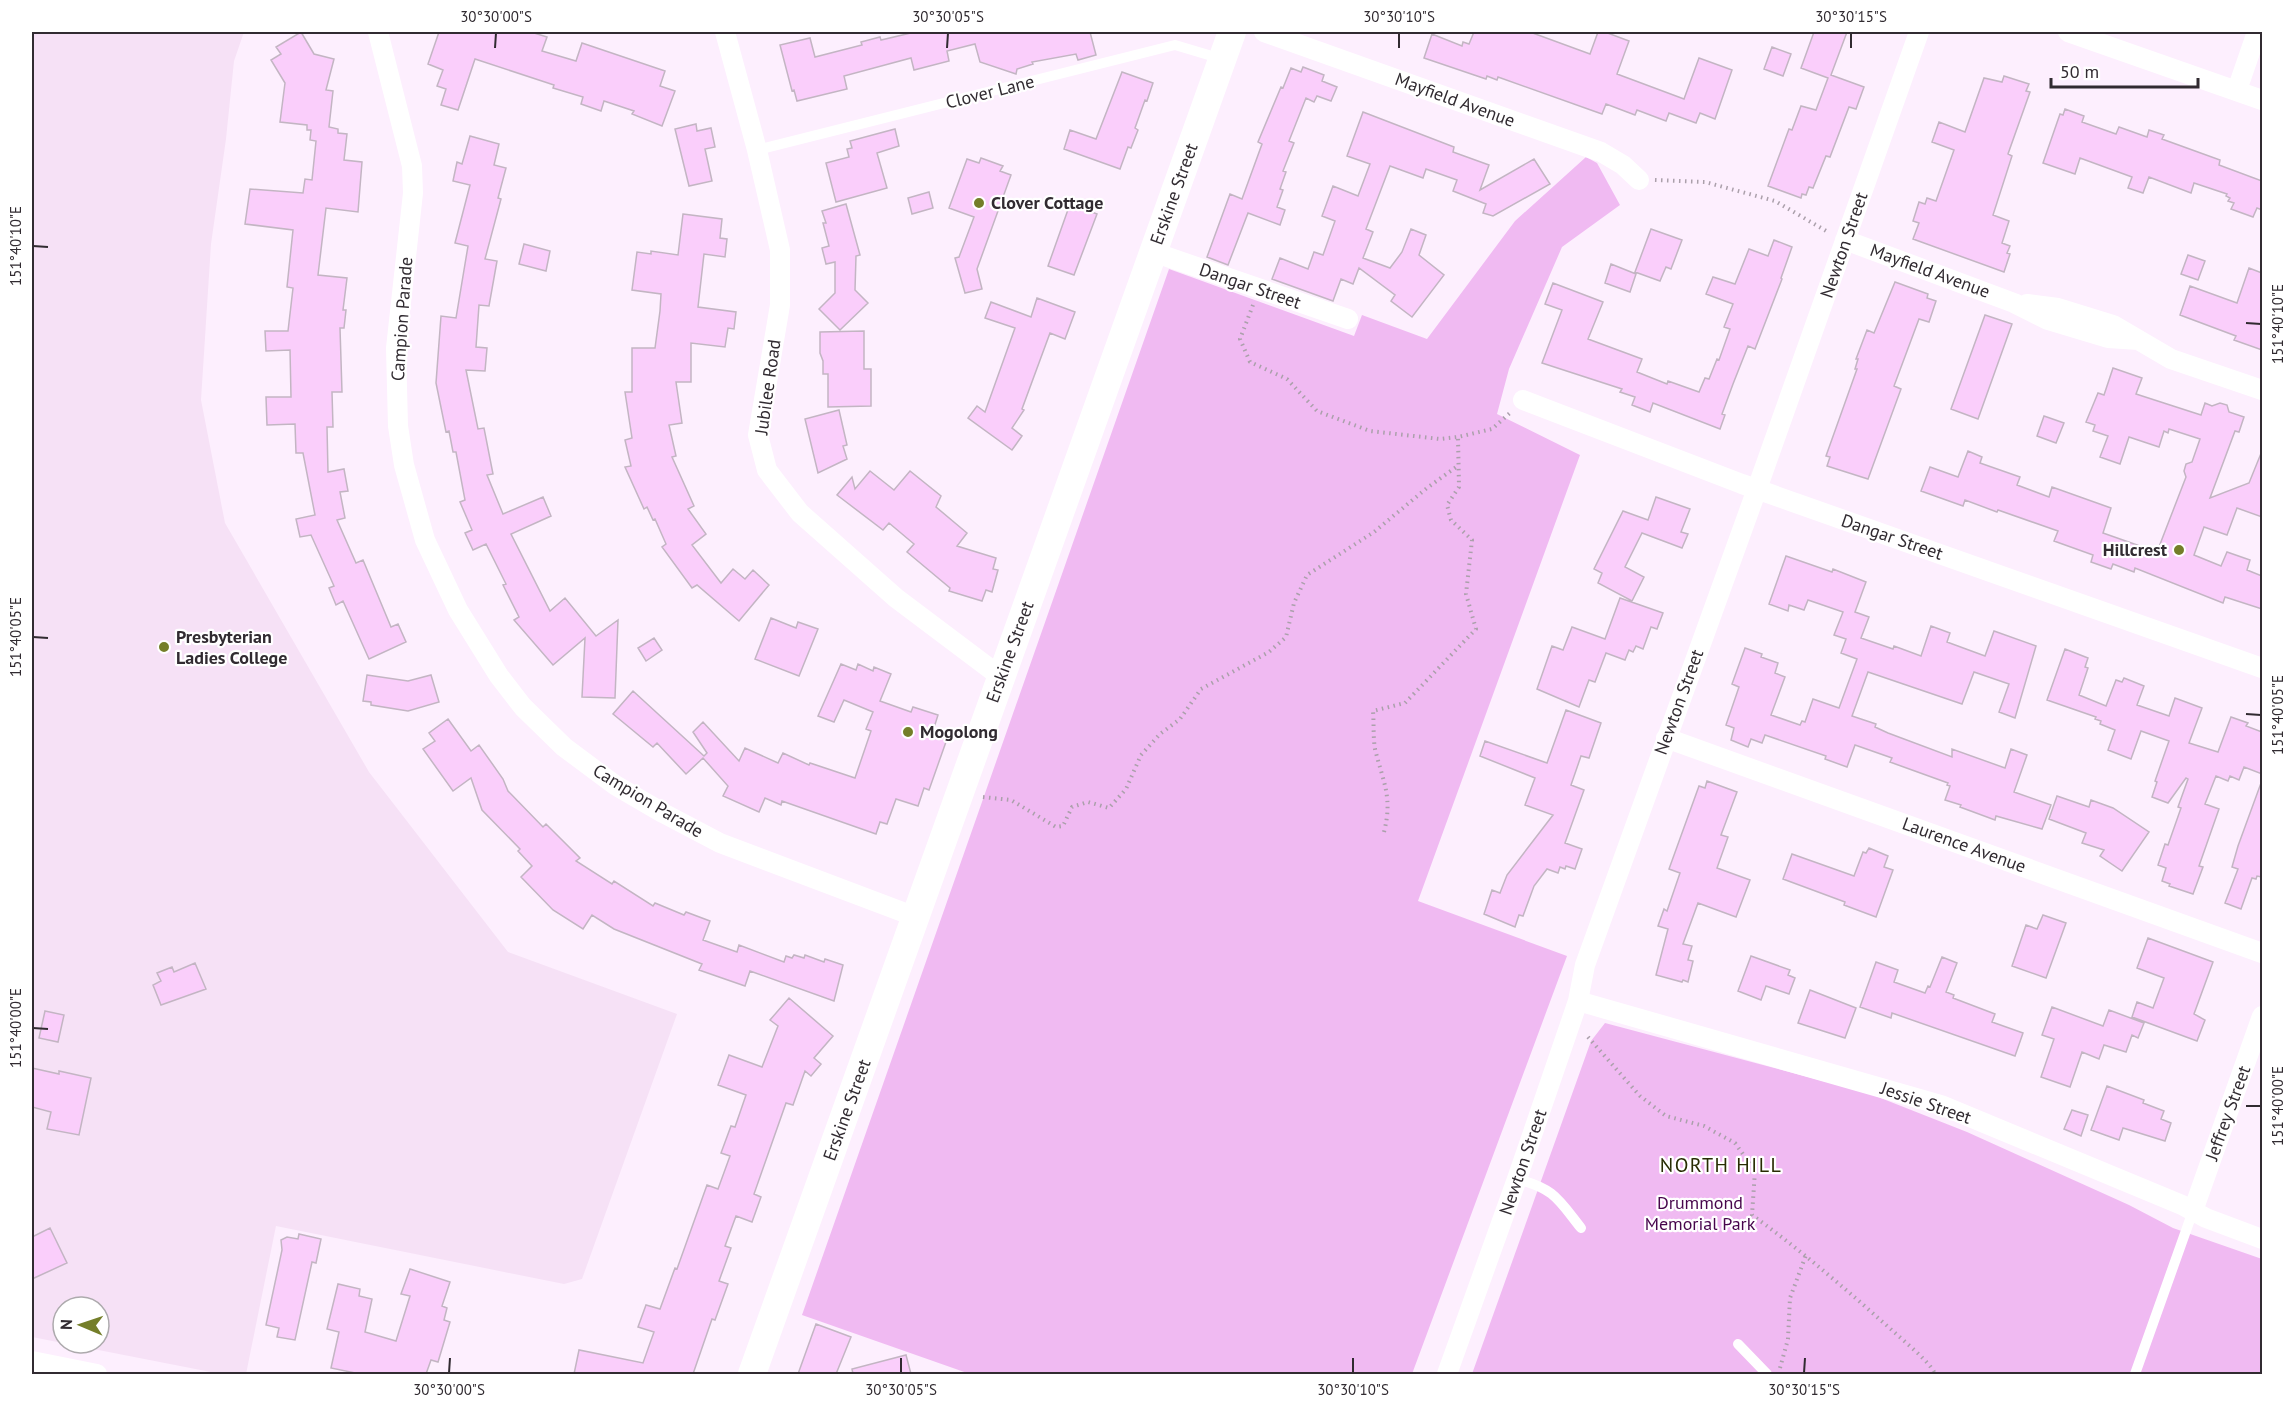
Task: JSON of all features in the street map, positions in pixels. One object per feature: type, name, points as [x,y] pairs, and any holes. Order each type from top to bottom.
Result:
[{"type":"street","name":"Campion Parade","points":[[378,32],[412,166],[413,193],[396,348],[398,426],[404,465],[425,540],[458,610],[499,676],[524,707],[564,747],[615,785],[720,843],[916,916]]},
{"type":"street","name":"Jubilee Road","points":[[725,32],[757,150],[780,250],[780,305],[758,435],[767,470],[801,513],[878,583],[1001,677]]},
{"type":"street","name":"Erskine Street","points":[[752,1374],[1232,32]]},
{"type":"street","name":"Mayfield Avenue","points":[[1264,32],[1601,152],[1623,165],[1639,180]]},
{"type":"street","name":"Newton Street","points":[[1447,1374],[1518,1179],[1578,1000],[1585,965],[1757,489],[1838,236],[1919,32]]},
{"type":"street","points":[[2068,32],[2262,100]]},
{"type":"street","points":[[2236,90],[2257,32]]},
{"type":"street","name":"Mayfield Avenue","points":[[1838,236],[2014,303],[2058,308],[2113,325],[2171,359],[2262,390]]},
{"type":"street","name":"Dangar Street","points":[[1153,252],[1348,319]]},
{"type":"street","name":"Dangar Street","points":[[1523,400],[1757,489],[2262,668]]},
{"type":"street","name":"Laurence Avenue","points":[[1666,738],[2262,953]]},
{"type":"street","name":"Jessie Street","points":[[1578,1000],[1941,1105],[2206,1218],[2262,1239]]},
{"type":"street","name":"Jeffrey Street","points":[[2193,1211],[2262,1016]]},
{"type":"street","points":[[32,1360],[97,1374]]},
{"type":"lane","name":"Clover Lane","points":[[757,150],[1175,45],[1222,60]]},
{"type":"lane","points":[[1518,1179],[1552,1192],[1581,1228]]},
{"type":"lane","points":[[2134,1374],[2193,1211]]},
{"type":"lane","points":[[1738,1344],[1767,1374]]},
{"type":"path","points":[[1668,180],[1705,182],[1775,201],[1838,236]]},
{"type":"path","points":[[1259,289],[1240,339],[1250,362],[1287,379],[1317,411],[1370,430],[1440,439],[1492,429],[1523,400]]},
{"type":"path","points":[[1384,832],[1389,813],[1386,787],[1375,746],[1373,711],[1405,703],[1476,629],[1466,594],[1472,540],[1451,520],[1447,505],[1459,487],[1458,437]]},
{"type":"path","points":[[977,795],[990,799],[1011,800],[1056,826],[1063,826],[1072,807],[1088,802],[1109,808],[1126,789],[1141,755],[1160,734],[1180,719],[1201,688],[1269,651],[1286,637],[1294,603],[1307,575],[1374,532],[1459,465]]},
{"type":"path","points":[[1588,1037],[1640,1096],[1666,1116],[1704,1126],[1735,1143],[1755,1172],[1752,1215],[1806,1256],[1907,1344],[1935,1374]]},
{"type":"path","points":[[1778,1374],[1788,1339],[1790,1298],[1806,1256]]},
{"type":"shaded area","name":"Presbyterian Ladies College","points":[[32,32],[244,32],[234,61],[211,244],[201,400],[225,523],[369,772],[508,952],[677,1014],[582,1279],[564,1284],[276,1226],[246,1374],[221,1374],[111,1352],[111,1295],[51,1295],[51,1341],[32,1337]]},
{"type":"green space","points":[[1586,157],[1597,163],[1620,205],[1562,247],[1509,369],[1497,414],[1580,455],[1418,901],[1567,956],[1412,1374],[970,1374],[802,1315],[1169,269],[1354,336],[1362,315],[1427,339],[1515,221]]},
{"type":"green space","name":"Drummond Memorial Park","points":[[1605,1023],[1868,1093],[1967,1132],[2129,1205],[2173,1228],[2262,1259],[2262,1374],[1472,1374],[1591,1041]]},
{"type":"building","points":[[301,32],[314,54],[334,59],[326,90],[333,91],[329,127],[338,129],[338,133],[347,134],[344,160],[362,162],[358,212],[326,208],[318,275],[347,278],[343,310],[346,310],[344,328],[340,328],[342,392],[332,392],[333,427],[327,427],[328,472],[344,469],[348,491],[340,492],[345,518],[337,520],[356,563],[363,560],[391,627],[398,624],[406,642],[369,659],[343,601],[336,605],[329,588],[334,586],[311,535],[300,537],[296,519],[315,515],[303,453],[296,453],[295,424],[267,425],[266,397],[291,397],[290,350],[266,351],[265,331],[288,331],[293,288],[287,287],[293,230],[245,224],[250,189],[303,193],[305,179],[312,180],[316,141],[310,140],[311,130],[307,130],[307,125],[280,122],[285,83],[271,60],[281,54],[276,47]]},
{"type":"building","points":[[439,32],[531,32],[547,37],[542,51],[576,61],[582,43],[665,71],[660,86],[675,91],[662,126],[632,114],[634,111],[604,101],[601,111],[581,104],[583,97],[475,59],[458,110],[441,105],[446,89],[437,86],[443,70],[428,64]]},
{"type":"building","points":[[915,32],[1090,32],[1096,55],[1078,60],[1076,54],[1032,62],[1033,64],[1017,69],[1016,74],[980,62],[975,44],[947,51],[949,61],[914,70],[911,58],[844,76],[847,89],[797,101],[794,90],[792,91],[780,45],[810,38],[815,57],[862,45],[861,42],[880,37],[881,40]]},
{"type":"building","points":[[1474,32],[1530,32],[1590,54],[1598,32],[1605,32],[1629,41],[1617,74],[1684,99],[1699,58],[1732,70],[1715,119],[1700,113],[1696,123],[1669,113],[1666,121],[1637,110],[1635,115],[1606,104],[1602,114],[1498,77],[1497,80],[1487,76],[1486,79],[1424,58],[1432,34],[1462,46],[1463,42],[1469,44]]},
{"type":"building","points":[[1814,32],[1847,32],[1831,75],[1864,87],[1856,109],[1849,107],[1830,157],[1826,156],[1813,188],[1809,187],[1806,195],[1802,194],[1801,198],[1768,186],[1789,129],[1792,130],[1801,106],[1816,110],[1828,78],[1801,68]]},
{"type":"building","points":[[1772,47],[1791,54],[1783,76],[1764,69]]},
{"type":"building","points":[[1303,67],[1324,75],[1322,81],[1337,87],[1331,101],[1317,96],[1314,102],[1306,98],[1289,141],[1294,143],[1283,171],[1286,172],[1280,189],[1283,190],[1277,207],[1285,210],[1280,225],[1248,213],[1228,265],[1207,257],[1230,194],[1242,199],[1262,144],[1258,142],[1281,87],[1283,88],[1291,68],[1301,72]]},
{"type":"building","points":[[1122,72],[1153,83],[1135,128],[1138,130],[1131,148],[1128,147],[1120,169],[1064,149],[1070,130],[1096,139]]},
{"type":"building","points":[[2004,76],[2029,84],[2026,91],[2030,92],[2008,154],[2012,156],[1993,215],[2009,221],[2002,243],[2010,246],[2004,272],[1913,239],[1919,223],[1913,221],[1919,202],[1925,204],[1927,198],[1936,201],[1954,150],[1932,142],[1939,122],[1965,132],[1984,78],[2002,82]]},
{"type":"building","points":[[2065,109],[2084,116],[2082,122],[2116,134],[2119,127],[2147,137],[2149,130],[2164,135],[2162,139],[2220,160],[2219,165],[2262,181],[2262,210],[2257,208],[2253,217],[2231,209],[2234,203],[2228,201],[2230,198],[2226,196],[2227,194],[2194,183],[2191,193],[2149,177],[2143,193],[2128,188],[2132,177],[2080,158],[2075,174],[2043,163],[2060,114],[2063,115]]},
{"type":"building","points":[[1363,112],[1454,147],[1453,152],[1489,165],[1480,190],[1534,159],[1550,184],[1493,216],[1483,213],[1486,204],[1453,191],[1457,180],[1426,169],[1423,178],[1390,166],[1366,229],[1373,232],[1363,258],[1390,268],[1402,252],[1411,229],[1426,235],[1419,255],[1444,275],[1412,317],[1391,301],[1395,295],[1359,268],[1353,284],[1341,279],[1333,301],[1272,279],[1280,258],[1308,269],[1314,252],[1323,255],[1335,221],[1322,216],[1333,186],[1358,196],[1370,164],[1347,156]]},
{"type":"building","points":[[696,124],[697,131],[711,128],[715,147],[705,149],[712,181],[689,186],[675,129]]},
{"type":"building","points":[[895,129],[899,146],[877,153],[887,188],[836,202],[826,163],[849,157],[847,149],[852,148],[850,141]]},
{"type":"building","points":[[470,136],[499,144],[494,165],[506,168],[498,198],[501,199],[485,259],[497,261],[489,306],[479,305],[476,347],[487,348],[485,371],[466,370],[478,429],[484,428],[493,474],[487,475],[503,514],[543,497],[551,516],[511,534],[550,611],[565,598],[596,636],[618,620],[615,698],[582,697],[585,638],[553,665],[514,620],[519,617],[486,544],[473,550],[465,533],[472,530],[460,502],[465,500],[456,452],[453,452],[449,431],[446,432],[436,383],[441,316],[456,318],[468,246],[455,243],[470,185],[453,181],[457,162],[462,164]]},
{"type":"building","name":"Clover Cottage","points":[[981,158],[1003,166],[1000,171],[1011,175],[977,269],[982,289],[965,293],[955,258],[959,257],[974,217],[949,208],[967,159],[979,163]]},
{"type":"building","points":[[929,192],[933,208],[912,214],[908,198]]},
{"type":"building","points":[[846,204],[860,255],[856,256],[855,290],[868,303],[840,330],[819,309],[835,293],[835,262],[826,264],[822,248],[829,246],[822,211]]},
{"type":"building","points":[[1070,204],[1097,214],[1074,275],[1048,266]]},
{"type":"building","points":[[683,214],[722,219],[720,238],[727,239],[725,257],[704,254],[698,307],[736,312],[734,329],[728,328],[725,347],[691,343],[691,382],[676,382],[682,423],[669,425],[676,456],[672,457],[694,506],[688,509],[706,534],[692,545],[721,583],[733,569],[745,579],[753,570],[769,585],[739,621],[697,585],[692,588],[662,547],[666,544],[655,519],[653,520],[647,507],[644,509],[625,467],[631,466],[625,440],[632,438],[625,392],[632,392],[632,348],[655,348],[661,294],[632,290],[637,252],[651,254],[651,251],[678,255]]},
{"type":"building","points":[[1651,229],[1682,240],[1671,269],[1666,267],[1660,281],[1635,272]]},
{"type":"building","points":[[1774,240],[1792,247],[1755,349],[1748,346],[1722,414],[1725,415],[1720,429],[1653,403],[1650,412],[1632,405],[1635,397],[1620,392],[1622,389],[1542,363],[1562,310],[1545,304],[1553,283],[1603,302],[1588,339],[1642,359],[1637,372],[1667,384],[1668,381],[1699,392],[1705,378],[1709,379],[1717,359],[1719,360],[1730,329],[1724,327],[1733,304],[1706,294],[1713,277],[1735,284],[1749,249],[1768,256]]},
{"type":"building","points":[[524,244],[550,251],[546,271],[519,264]]},
{"type":"building","points":[[2188,255],[2205,261],[2198,280],[2181,274]]},
{"type":"building","points":[[1611,264],[1636,274],[1630,292],[1605,283]]},
{"type":"building","points":[[2249,268],[2262,273],[2262,350],[2234,340],[2236,336],[2180,315],[2190,286],[2237,303]]},
{"type":"building","points":[[1895,282],[1928,294],[1927,298],[1936,301],[1929,322],[1919,319],[1894,386],[1901,389],[1868,479],[1827,466],[1830,457],[1826,456],[1857,369],[1855,369],[1858,359],[1856,359],[1867,330],[1874,333]]},
{"type":"building","points":[[1037,298],[1075,312],[1065,339],[1050,333],[1022,409],[1024,410],[1012,428],[1022,436],[1012,450],[968,418],[977,406],[985,412],[1015,328],[985,318],[991,302],[1031,317]]},
{"type":"building","points":[[1985,315],[2012,324],[1978,419],[1951,409]]},
{"type":"building","points":[[864,331],[864,369],[871,369],[871,406],[828,407],[828,374],[823,374],[820,332]]},
{"type":"building","points":[[2113,368],[2142,378],[2136,394],[2201,415],[2205,403],[2212,406],[2220,403],[2227,405],[2229,412],[2244,417],[2239,432],[2235,431],[2210,498],[2249,483],[2262,451],[2262,517],[2237,508],[2227,535],[2204,527],[2194,555],[2221,566],[2227,552],[2250,560],[2247,570],[2262,576],[2262,609],[2225,597],[2223,603],[2135,568],[2134,572],[2113,564],[2111,569],[2091,562],[2093,555],[2054,541],[2058,531],[1965,500],[1963,506],[1921,491],[1930,467],[1958,477],[1968,451],[1982,457],[1980,463],[2020,477],[2017,485],[2049,497],[2052,487],[2111,508],[2103,533],[2157,552],[2186,477],[2184,471],[2186,464],[2192,462],[2200,439],[2169,429],[2168,433],[2164,431],[2159,447],[2129,437],[2120,464],[2100,457],[2108,436],[2093,431],[2095,425],[2086,422],[2098,393],[2104,395]]},
{"type":"building","points":[[839,410],[847,445],[843,446],[847,459],[818,473],[805,419]]},
{"type":"building","points":[[2044,416],[2064,423],[2056,443],[2037,436]]},
{"type":"building","points":[[870,471],[894,490],[910,471],[941,496],[936,507],[967,533],[957,546],[996,558],[993,569],[998,570],[992,592],[986,590],[982,601],[949,591],[950,588],[907,552],[914,544],[889,523],[883,530],[837,495],[852,477],[855,489]]},
{"type":"building","points":[[1656,497],[1690,509],[1681,532],[1688,534],[1682,548],[1642,533],[1625,567],[1644,577],[1632,601],[1598,583],[1602,573],[1594,569],[1623,511],[1648,520]]},
{"type":"building","points":[[1786,556],[1832,572],[1833,569],[1866,582],[1855,612],[1869,617],[1861,638],[1893,649],[1894,646],[1921,656],[1931,626],[1950,633],[1947,642],[1985,656],[1994,631],[2036,646],[2015,718],[1999,712],[2009,684],[1974,672],[1962,704],[1868,672],[1852,716],[1876,724],[1875,727],[1888,733],[1952,757],[1952,749],[2005,768],[2011,749],[2027,755],[2014,792],[2051,805],[2042,829],[1996,816],[1995,820],[1960,807],[1961,805],[1945,800],[1950,786],[1947,785],[1948,783],[1890,762],[1892,758],[1855,745],[1847,767],[1825,759],[1826,756],[1765,735],[1762,743],[1751,739],[1748,747],[1731,740],[1734,728],[1726,725],[1739,687],[1732,684],[1745,648],[1778,663],[1775,673],[1785,677],[1771,715],[1800,725],[1802,721],[1805,722],[1813,699],[1839,708],[1857,659],[1841,653],[1846,639],[1834,635],[1843,612],[1808,600],[1804,610],[1789,605],[1788,611],[1769,604]]},
{"type":"building","points":[[1620,598],[1663,613],[1657,629],[1651,627],[1643,649],[1636,646],[1633,652],[1629,650],[1625,660],[1606,653],[1595,682],[1589,680],[1579,707],[1537,689],[1552,646],[1563,650],[1572,627],[1605,639]]},
{"type":"building","points":[[771,618],[796,628],[798,622],[818,629],[799,676],[755,659]]},
{"type":"building","points":[[654,638],[662,650],[646,661],[638,648]]},
{"type":"building","points":[[2065,649],[2088,658],[2085,667],[2088,668],[2079,695],[2106,706],[2116,680],[2122,682],[2124,678],[2144,686],[2137,705],[2169,716],[2175,698],[2202,708],[2189,743],[2218,752],[2231,717],[2248,723],[2246,726],[2262,732],[2262,774],[2244,767],[2239,780],[2230,776],[2228,781],[2216,776],[2205,804],[2219,809],[2199,866],[2203,867],[2193,894],[2169,886],[2170,884],[2162,881],[2166,868],[2158,865],[2181,808],[2178,807],[2188,779],[2186,778],[2168,803],[2152,797],[2169,741],[2141,731],[2131,759],[2108,750],[2115,730],[2100,724],[2101,721],[2095,719],[2096,717],[2047,700]]},
{"type":"building","points":[[841,664],[856,670],[858,664],[873,671],[874,667],[891,674],[880,701],[911,712],[913,707],[938,715],[932,734],[947,739],[929,790],[924,788],[918,806],[896,799],[887,824],[880,822],[876,834],[782,801],[781,805],[765,798],[759,812],[723,796],[728,786],[703,758],[686,774],[657,743],[653,747],[613,714],[633,691],[704,756],[707,753],[693,732],[703,722],[739,761],[745,748],[778,763],[783,753],[809,765],[810,763],[855,778],[871,731],[866,729],[873,712],[844,700],[834,722],[818,716]]},
{"type":"building","points":[[367,675],[408,681],[431,675],[439,702],[408,711],[371,705],[371,702],[363,701]]},
{"type":"building","points":[[1566,710],[1601,723],[1589,758],[1581,756],[1571,785],[1584,790],[1565,843],[1582,849],[1575,869],[1560,867],[1558,873],[1547,869],[1534,886],[1523,916],[1519,915],[1515,927],[1484,914],[1492,890],[1500,893],[1507,875],[1553,815],[1525,805],[1535,778],[1480,756],[1485,741],[1547,763]]},
{"type":"building","points":[[448,719],[471,751],[479,745],[503,779],[508,791],[543,827],[546,824],[580,858],[576,861],[612,884],[614,881],[653,906],[655,903],[684,915],[686,912],[710,921],[703,940],[737,952],[739,945],[784,962],[786,956],[792,958],[794,955],[804,958],[805,955],[824,962],[825,959],[843,965],[834,1001],[750,971],[745,986],[699,970],[702,964],[614,929],[592,915],[583,929],[553,910],[521,877],[532,866],[518,851],[520,849],[482,810],[471,778],[453,791],[423,749],[435,741],[429,733]]},
{"type":"building","points":[[1707,781],[1737,792],[1721,835],[1728,837],[1717,868],[1750,880],[1736,917],[1698,903],[1683,944],[1692,946],[1688,960],[1693,961],[1688,982],[1683,980],[1682,982],[1656,975],[1668,929],[1658,926],[1664,909],[1667,911],[1680,873],[1669,869],[1699,786],[1705,788]]},
{"type":"building","points":[[2261,783],[2262,877],[2252,878],[2241,909],[2225,903],[2238,869],[2232,867],[2238,846]]},
{"type":"building","points":[[2057,796],[2089,807],[2091,800],[2113,808],[2149,832],[2122,871],[2100,856],[2104,850],[2082,843],[2086,833],[2049,819]]},
{"type":"building","points":[[1869,848],[1888,856],[1884,867],[1893,870],[1876,917],[1844,905],[1845,902],[1783,879],[1792,854],[1854,876],[1863,852],[1866,853]]},
{"type":"building","points":[[2043,915],[2066,923],[2046,978],[2012,966],[2026,925],[2037,929]]},
{"type":"building","points":[[2148,938],[2213,962],[2194,1014],[2205,1020],[2197,1041],[2132,1017],[2137,1002],[2153,1008],[2164,978],[2137,968]]},
{"type":"building","points":[[1751,956],[1790,970],[1788,975],[1795,978],[1789,994],[1766,986],[1761,1000],[1738,991]]},
{"type":"building","points":[[1942,957],[1957,963],[1946,992],[1954,995],[1953,998],[1995,1014],[1992,1022],[2023,1033],[2015,1056],[1892,1013],[1891,1018],[1860,1007],[1876,962],[1898,970],[1894,982],[1925,993],[1928,986],[1930,987]]},
{"type":"building","points":[[195,963],[206,989],[161,1005],[153,985],[161,981],[157,973],[172,967],[174,972]]},
{"type":"building","points":[[1810,990],[1856,1008],[1845,1038],[1798,1023]]},
{"type":"building","points":[[789,998],[833,1036],[814,1058],[821,1064],[811,1076],[805,1071],[793,1105],[786,1103],[754,1194],[761,1197],[752,1222],[736,1216],[725,1246],[731,1248],[719,1281],[728,1284],[715,1320],[712,1319],[693,1374],[574,1374],[579,1350],[643,1363],[654,1332],[638,1327],[646,1305],[660,1309],[707,1185],[718,1189],[730,1156],[721,1153],[731,1126],[735,1127],[746,1095],[718,1085],[729,1055],[762,1067],[778,1026],[770,1020]]},
{"type":"building","points":[[2052,1007],[2103,1026],[2109,1010],[2144,1023],[2138,1038],[2132,1035],[2126,1052],[2104,1045],[2099,1059],[2082,1052],[2070,1087],[2041,1077],[2054,1039],[2042,1035]]},
{"type":"building","points":[[45,1011],[64,1015],[58,1042],[39,1038]]},
{"type":"building","points":[[32,1068],[91,1078],[79,1135],[47,1129],[51,1112],[32,1107]]},
{"type":"building","points":[[2107,1086],[2144,1100],[2143,1103],[2164,1111],[2161,1119],[2171,1123],[2165,1141],[2123,1128],[2119,1140],[2091,1130]]},
{"type":"building","points":[[2072,1110],[2088,1115],[2081,1136],[2064,1129]]},
{"type":"building","points":[[50,1228],[67,1263],[32,1279],[32,1237]]},
{"type":"building","points":[[299,1234],[321,1239],[316,1263],[312,1262],[295,1340],[277,1337],[279,1328],[266,1325],[282,1250],[281,1240],[287,1237],[298,1239]]},
{"type":"building","points":[[410,1269],[450,1282],[442,1306],[447,1308],[444,1320],[450,1322],[438,1362],[431,1360],[426,1374],[360,1374],[331,1368],[339,1332],[327,1329],[338,1284],[360,1289],[359,1296],[372,1299],[365,1332],[396,1341],[410,1296],[401,1294]]},
{"type":"building","points":[[816,1324],[851,1337],[836,1374],[798,1374]]},
{"type":"building","points":[[906,1355],[911,1374],[853,1374],[852,1369]]},
{"type":"place","name":"Clover Cottage","points":[[979,203]]},
{"type":"place","name":"Hillcrest","points":[[2179,550]]},
{"type":"place","name":"Presbyterian Ladies College","points":[[164,647]]},
{"type":"place","name":"Mogolong","points":[[908,732]]},
{"type":"district","name":"NORTH HILL","points":[[1721,1165]]}]
